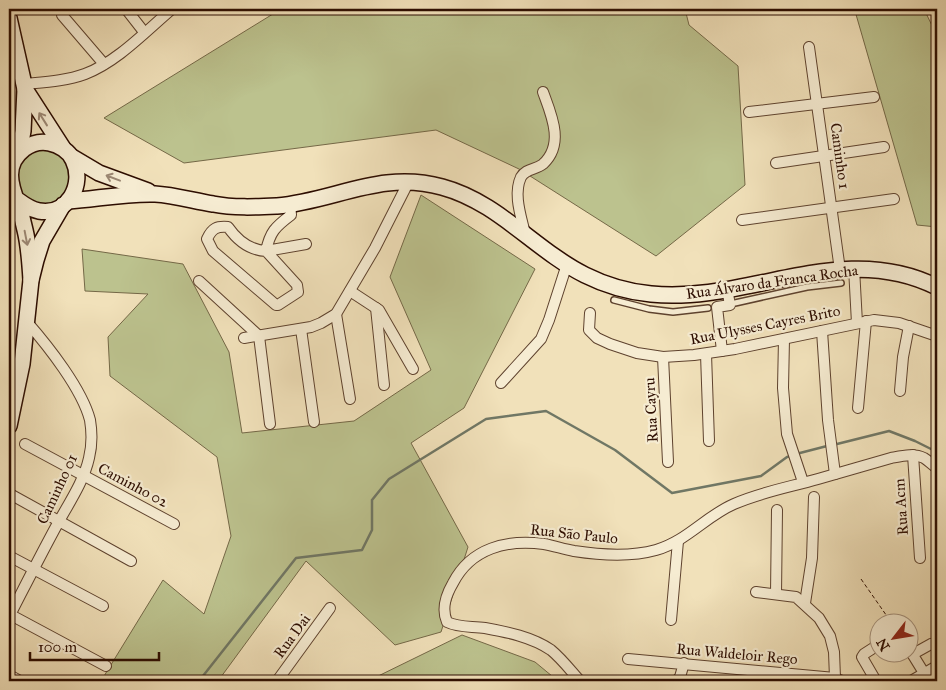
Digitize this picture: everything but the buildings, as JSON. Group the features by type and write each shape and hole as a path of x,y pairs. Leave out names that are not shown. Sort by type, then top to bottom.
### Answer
{"main road":[{"path":"9,18 25,86 23,131 10,168 10,180 12,196 25,232 31,280"},
{"path":"9,426 22,364 31,280 42,241 75,192 78,180 77,168 25,86"},
{"path":"14,156 35,143 45,142 54,144 67,153"},
{"name":"Rua Álvaro da Franca Rocha","path":"67,153 99,173 156,194"},
{"name":"Rua Álvaro da Franca Rocha","path":"66,203 113,195 156,194 237,207 280,206 376,183 409,181 444,187 465,196 492,210 585,275 633,292 690,296 786,277 845,274 875,269 910,276 937,287"},
{"path":"12,196 25,206 38,211 51,211 66,203"}],"street":[{"path":"126,9 144,32"},
{"path":"25,86 73,78 104,64 172,9"},
{"path":"62,15 104,64"},
{"name":"Caminho 1","path":"809,47 832,208 845,274 862,322 858,408"},
{"path":"525,234 518,204 518,188 521,178 524,172 543,164 555,143 553,123 543,92"},
{"path":"750,112 874,97"},
{"path":"776,163 884,147"},
{"path":"244,338 301,329 321,323 336,314 409,181"},
{"path":"742,220 894,199"},
{"path":"266,251 269,237 276,226 291,215 290,203"},
{"path":"266,251 297,285 298,292 278,305 214,251 207,239 210,232 218,226 228,227 246,245 256,249 266,251 306,244"},
{"path":"501,383 541,339 567,264"},
{"path":"199,281 259,336 270,424"},
{"path":"722,351 713,308 732,304 727,289"},
{"path":"350,291 376,308 388,323 413,369"},
{"path":"376,308 384,385"},
{"name":"Rua Ulysses Cayres Brito","path":"590,313 590,330 597,338 637,353 663,357 706,354 862,322 899,323 937,336"},
{"path":"336,314 350,399"},
{"name":"Caminho 01","path":"9,616 83,475 89,460 91,447 91,428 86,409 56,359 27,322"},
{"path":"900,391 903,357 909,326"},
{"path":"301,329 314,422"},
{"path":"822,331 831,448 835,474"},
{"path":"784,339 783,388 785,418 792,450 803,482"},
{"path":"706,354 709,441"},
{"name":"Rua Cayru","path":"663,357 668,462"},
{"name":"Caminho 02","path":"26,444 174,524"},
{"path":"913,455 924,458 937,468"},
{"name":"Rua São Paulo","path":"580,681 562,660 541,644 509,633 453,625 447,622 443,608 448,594 466,563 478,555 504,544 544,544 592,553 630,554 656,550 678,541 712,516 736,503 891,458 913,455"},
{"name":"Rua Acm","path":"913,455 920,558"},
{"path":"10,494 131,561"},
{"path":"805,604 812,558 814,497"},
{"path":"776,594 777,510"},
{"path":"671,620 678,541"},
{"path":"9,556 103,606"},
{"path":"756,592 796,597 819,618 830,636 839,680"},
{"name":"Rua Dai","path":"277,681 330,608"},
{"path":"9,616 106,666"},
{"path":"918,649 937,643"},
{"path":"868,651 864,654 862,660 876,681"},
{"name":"Rua Waldeloir Rego","path":"628,659 839,680"},
{"path":"918,662 924,673"},
{"path":"676,681 680,677 684,664"},
{"path":"911,681 937,666"},
{"path":"9,676 20,681"}],"lane":[{"path":"732,304 807,287 845,274"},
{"path":"614,300 649,309 673,312 713,308"}],"path":[{"path":"861,579 884,612"}],"green space":[{"path":"281,9 685,9 689,25 738,66 745,185 656,256 519,169 436,130 184,163 104,118"},
{"path":"829,9 924,9 937,36 937,227 917,225 855,11"},
{"path":"39,149 61,156 69,171 71,187 57,204 26,203 14,185 16,172 22,158"},
{"path":"421,195 535,269 464,408 411,443 468,547 441,632 395,645 306,561 218,681 101,681 163,580 204,614 231,536 217,457 110,376 108,337 148,294 85,291 82,249 183,264 229,352 242,433 354,421 431,370 390,277"},
{"path":"462,635 535,662 558,681 368,681"}],"waterway":[{"path":"199,681 296,558 362,550 372,530 372,500 389,479 486,419 546,411 615,450 672,493 761,476 791,456"},
{"path":"833,445 889,431 937,452"},
{"path":"796,454 827,446"}]}
